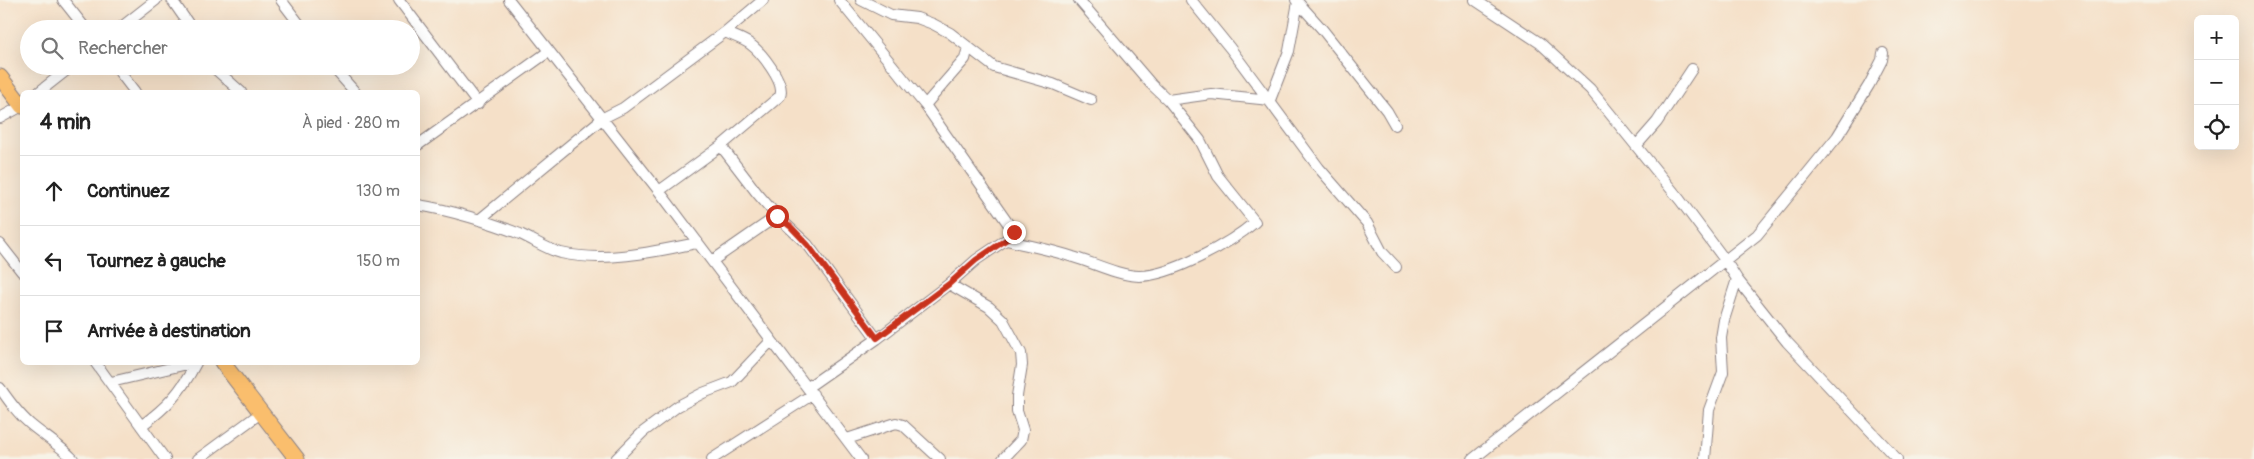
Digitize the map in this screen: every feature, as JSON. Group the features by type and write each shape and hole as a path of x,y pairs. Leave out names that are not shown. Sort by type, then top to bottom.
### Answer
{"main road":[{"path":"0,77 20,103"},
{"path":"224,365 297,459"}],"street":[{"path":"63,0 79,20"},
{"path":"130,20 156,0"},
{"path":"172,0 186,20"},
{"path":"281,0 296,20"},
{"path":"399,0 414,20"},
{"path":"510,0 548,52 603,118 659,191 696,243 712,261 771,341 811,390 861,459"},
{"path":"479,220 603,118 623,108 725,32 763,0"},
{"path":"712,459 811,390 949,284 976,260 1013,235 1013,229 925,105 839,0"},
{"path":"861,0 890,15 917,18 933,24 994,67 1053,84 1091,100"},
{"path":"1007,240 1070,256 1123,274 1139,276 1155,274 1180,266 1242,233 1255,222 1218,176 1200,140 1168,100 1151,84 1079,0"},
{"path":"1190,0 1270,100 1319,168 1367,223 1382,252 1396,267"},
{"path":"1475,0 1540,43 1564,63 1590,89 1787,342 1897,459"},
{"path":"1270,100 1288,51 1297,1"},
{"path":"1297,1 1322,29 1387,111 1394,125"},
{"path":"420,28 478,104"},
{"path":"659,191 721,146 780,96 782,92 780,83 759,52 750,44 725,32"},
{"path":"925,105 965,59 968,47"},
{"path":"420,145 548,52"},
{"path":"1473,459 1756,235 1838,137 1869,85 1882,60 1883,53"},
{"path":"1636,146 1657,122 1692,69"},
{"path":"42,90 61,75"},
{"path":"122,75 133,90"},
{"path":"222,75 239,90"},
{"path":"340,75 353,90"},
{"path":"1168,100 1211,94 1270,100"},
{"path":"0,118 20,107"},
{"path":"721,146 777,216 790,226 808,245 877,338"},
{"path":"420,205 479,220 521,234 559,252 576,256 605,256 656,251 696,243"},
{"path":"712,261 777,216"},
{"path":"0,244 20,269"},
{"path":"1705,459 1709,410 1723,372 1721,338 1724,320 1737,279"},
{"path":"949,284 989,308 1003,320 1021,353 1022,365 1017,412 1023,430 1021,440 1003,459"},
{"path":"616,459 643,432 678,406 703,393 732,382 771,341"},
{"path":"97,365 165,459"},
{"path":"111,382 187,365"},
{"path":"141,426 166,408 178,394 195,365"},
{"path":"0,388 30,425 55,442 73,459"},
{"path":"198,459 262,412"},
{"path":"848,439 896,423 903,425 940,459"}],"route":[{"path":"777,216 790,226 808,245 877,338 949,284 976,260 1007,240 1014,232"}]}
